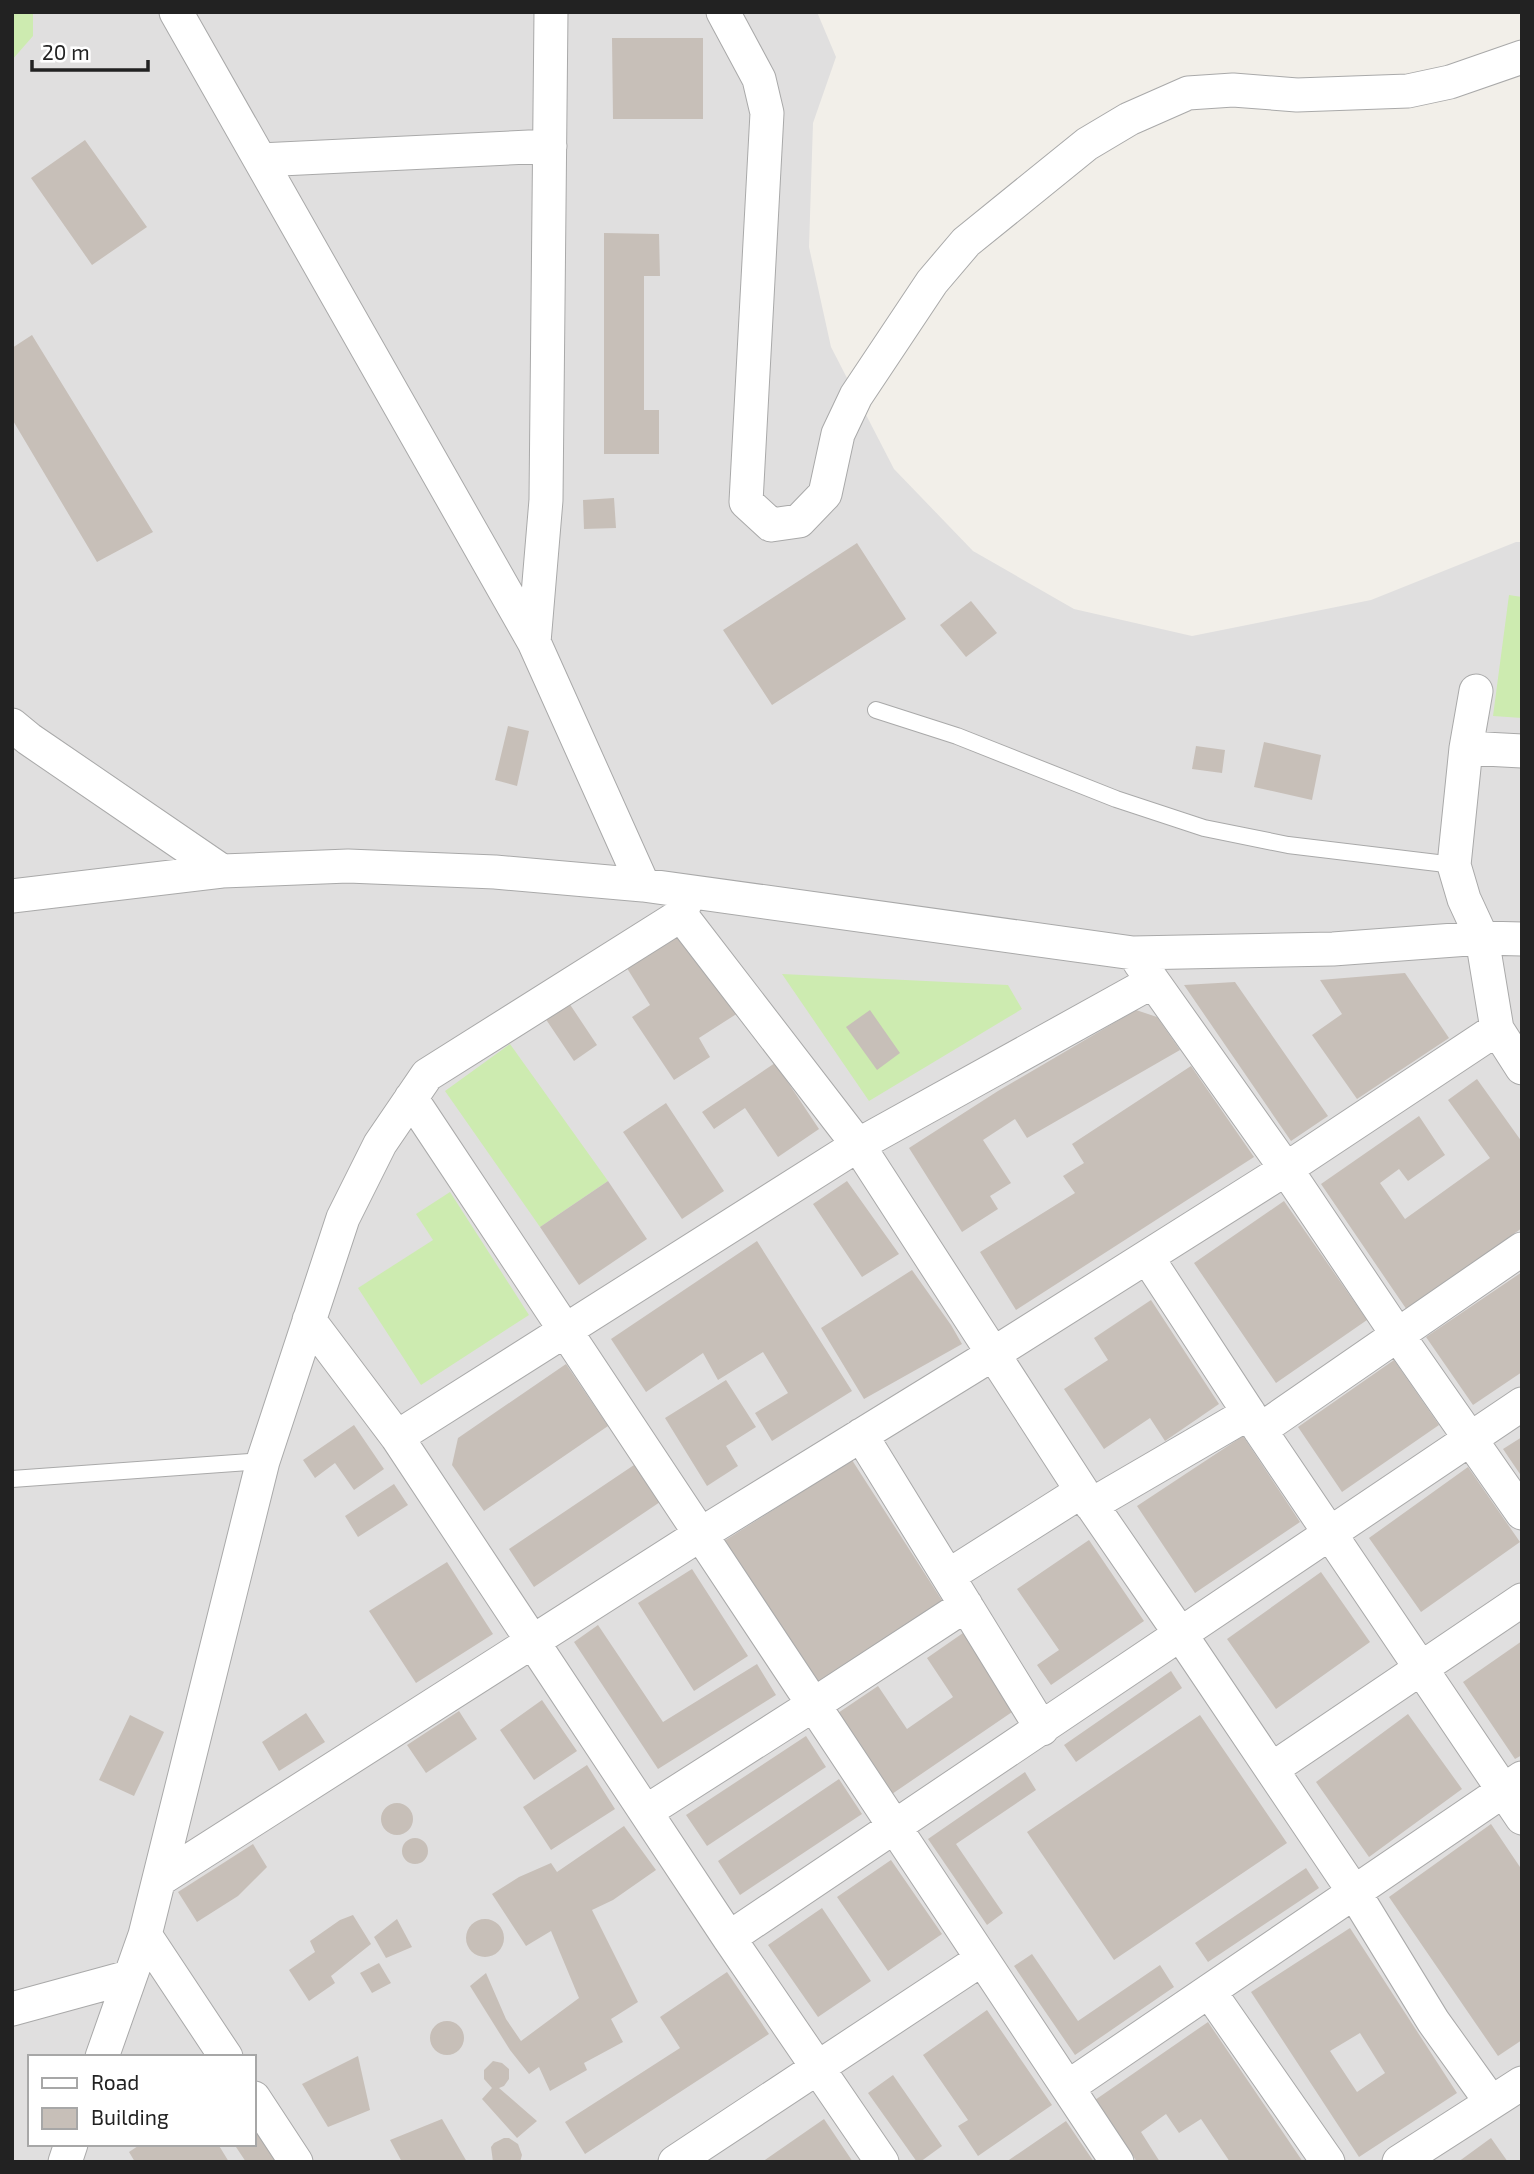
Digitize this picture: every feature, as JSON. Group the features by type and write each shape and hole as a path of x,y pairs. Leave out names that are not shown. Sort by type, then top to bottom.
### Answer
{"street":[{"path":"176,12 534,642 643,885"},
{"path":"534,642 546,500 551,12"},
{"path":"723,12 759,79 766,113 746,502 771,525 799,521 825,494 838,434 856,396 906,320 949,262 966,242 1087,144 1129,119 1188,93 1233,90 1297,95 1408,91 1450,82 1522,57"},
{"path":"260,160 550,146"},
{"path":"1476,691 1466,748 1454,865 1464,899 1482,938 1497,1029 1522,1068"},
{"path":"12,725 222,872"},
{"path":"1466,748 1522,751"},
{"path":"12,896 222,872 348,866 495,872 643,885 685,904 1133,953 1333,949 1482,938 1522,939"},
{"path":"103,2055 145,1935 263,1461 343,1217 380,1144 427,1075 685,904"},
{"path":"685,904 858,1145 1086,1498 1354,1892 1433,2021 1492,2102"},
{"path":"1133,953 1286,1168 1397,1334 1522,1513"},
{"path":"397,1437 858,1145 1152,982"},
{"path":"159,1880 701,1534 1147,1257 1497,1029"},
{"path":"411,1098 1117,2162"},
{"path":"948,1576 1086,1498 1255,1421 1397,1334 1522,1250"},
{"path":"1147,1257 1422,1667 1513,1784 1522,1818"},
{"path":"309,1320 397,1437 729,1938 882,2162"},
{"path":"729,1938 1522,1404"},
{"path":"861,1435 1042,1729"},
{"path":"1272,1769 1522,1600"},
{"path":"647,1811 966,1605"},
{"path":"1068,2087 1513,1784"},
{"path":"145,1935 225,2055"},
{"path":"675,2162 982,1959"},
{"path":"12,2009 129,1977"},
{"path":"1209,1991 1328,2162"},
{"path":"1399,2162 1522,2083"},
{"path":"256,2101 296,2162"}],"lane":[{"path":"876,710 957,736 1116,799 1204,828 1288,845 1454,865"},
{"path":"12,1479 263,1461"}],"shaded area":[{"path":"12,12 817,12 836,57 813,123 809,247 831,347 894,469 973,551 1074,609 1192,636 1371,600 1516,542 1522,542 1522,2162 12,2162"}],"green space":[{"path":"12,12 33,12 33,36 12,60"},
{"path":"1509,595 1522,597 1522,718 1493,716"},
{"path":"782,974 1008,985 1022,1009 869,1101"},
{"path":"510,1044 608,1181 540,1227 445,1091"},
{"path":"450,1192 529,1315 421,1385 358,1288 433,1240 416,1214"}],"building":[{"path":"612,38 703,38 703,119 613,119"},
{"path":"85,140 147,227 92,265 31,178"},
{"path":"604,233 659,234 660,276 644,276 644,410 659,410 659,454 604,454"},
{"path":"32,335 153,532 97,562 12,419 12,348"},
{"path":"614,498 616,528 584,529 583,500"},
{"path":"857,543 906,619 772,705 723,630"},
{"path":"971,601 997,633 966,657 940,625"},
{"path":"508,726 529,731 517,786 495,780"},
{"path":"1264,742 1321,755 1312,800 1254,787"},
{"path":"1196,746 1225,750 1222,773 1192,769"},
{"path":"681,928 738,1013 699,1038 710,1057 674,1080 632,1017 650,1005 625,965"},
{"path":"1405,973 1449,1038 1357,1099 1312,1035 1342,1014 1320,980"},
{"path":"1235,982 1328,1116 1291,1141 1184,985"},
{"path":"569,1003 597,1045 574,1061 545,1018"},
{"path":"870,1010 900,1053 877,1070 846,1027"},
{"path":"1136,1010 1157,1017 1180,1050 1027,1138 1015,1119 983,1140 1011,1183 990,1196 998,1209 962,1232 909,1148 998,1091"},
{"path":"775,1063 819,1129 778,1157 745,1108 714,1129 702,1112"},
{"path":"1191,1066 1254,1157 1016,1310 980,1252 1075,1193 1063,1176 1084,1163 1072,1144"},
{"path":"1477,1079 1522,1142 1522,1228 1407,1310 1321,1184 1419,1116 1445,1155 1408,1181 1399,1169 1380,1183 1405,1219 1490,1158 1448,1100"},
{"path":"666,1103 724,1191 682,1219 623,1132"},
{"path":"608,1181 647,1239 579,1285 540,1227"},
{"path":"847,1181 899,1254 862,1277 813,1204"},
{"path":"1284,1201 1367,1320 1276,1383 1194,1263"},
{"path":"757,1241 852,1391 772,1441 755,1413 788,1393 763,1352 718,1380 703,1353 646,1392 611,1339"},
{"path":"912,1270 962,1344 864,1399 821,1328"},
{"path":"1522,1272 1522,1372 1473,1405 1426,1337"},
{"path":"1151,1300 1219,1404 1165,1441 1150,1418 1104,1449 1064,1389 1108,1360 1094,1338"},
{"path":"1394,1360 1439,1425 1342,1492 1298,1427"},
{"path":"566,1364 608,1426 484,1511 452,1465 458,1438"},
{"path":"726,1380 756,1427 726,1446 738,1466 707,1486 665,1418"},
{"path":"354,1425 384,1469 354,1490 335,1463 315,1478 303,1460"},
{"path":"1243,1436 1300,1522 1195,1593 1137,1506"},
{"path":"1522,1437 1522,1477 1503,1449"},
{"path":"852,1460 943,1602 818,1682 724,1541"},
{"path":"634,1465 660,1502 534,1587 509,1549"},
{"path":"1468,1467 1520,1542 1421,1612 1369,1538"},
{"path":"394,1484 408,1505 358,1537 345,1516"},
{"path":"1089,1540 1144,1621 1051,1685 1037,1665 1059,1650 1017,1589"},
{"path":"447,1562 493,1634 416,1683 369,1611"},
{"path":"692,1569 748,1656 694,1691 638,1603"},
{"path":"1321,1572 1370,1642 1276,1709 1227,1639"},
{"path":"598,1625 663,1722 757,1664 776,1695 658,1769 574,1642"},
{"path":"963,1633 1015,1710 892,1794 838,1713 878,1686 907,1729 953,1697 927,1658"},
{"path":"1522,1641 1522,1755 1515,1759 1463,1682"},
{"path":"1171,1671 1182,1688 1076,1762 1064,1745"},
{"path":"542,1700 577,1751 534,1780 500,1730"},
{"path":"459,1711 477,1739 426,1773 407,1745"},
{"path":"306,1713 325,1742 279,1771 262,1742"},
{"path":"1408,1714 1462,1789 1369,1857 1316,1782"},
{"path":"130,1715 164,1732 134,1796 99,1780"},
{"path":"1200,1715 1287,1843 1114,1960 1027,1832"},
{"path":"806,1736 826,1767 707,1846 686,1815"},
{"path":"587,1765 615,1809 551,1850 523,1807"},
{"path":"1025,1772 1036,1790 956,1844 1003,1913 987,1925 928,1839"},
{"path":"839,1779 862,1814 740,1895 718,1861"},
{"path":"397,1803 408,1808 413,1819 408,1830 397,1835 386,1830 381,1819 386,1808"},
{"path":"1491,1824 1522,1870 1522,2040 1498,2056 1389,1897"},
{"path":"624,1826 656,1870 613,1900 592,1910 638,2002 611,2019 623,2042 584,2063 587,2070 550,2091 539,2067 529,2074 510,2050 470,1986 486,1973 506,2019 521,2041 579,1998 551,1931 526,1946 492,1894 519,1877 551,1863 557,1872"},
{"path":"415,1838 424,1842 428,1851 424,1860 415,1864 406,1860 402,1851 406,1842"},
{"path":"253,1844 267,1867 238,1896 197,1922 178,1892"},
{"path":"891,1860 942,1934 888,1971 837,1897"},
{"path":"1306,1868 1319,1888 1208,1962 1195,1943"},
{"path":"822,1908 871,1981 818,2017 768,1945"},
{"path":"353,1915 371,1944 331,1976 335,1983 309,2001 289,1970 315,1952 310,1941 340,1920"},
{"path":"397,1919 412,1947 386,1958 374,1937"},
{"path":"485,1919 499,1924 504,1938 499,1952 485,1957 471,1952 466,1938 471,1924"},
{"path":"1350,1928 1457,2093 1359,2157 1251,1992","holes":["1360,2033 1385,2073 1357,2092 1330,2051"]},
{"path":"1032,1954 1078,2021 1160,1965 1174,1987 1075,2055 1014,1966"},
{"path":"379,1963 391,1983 372,1993 360,1973"},
{"path":"727,1972 769,2034 585,2154 565,2122 680,2048 660,2017"},
{"path":"987,2010 1052,2105 978,2156 958,2126 968,2120 923,2055"},
{"path":"447,2021 459,2026 464,2038 459,2050 447,2055 435,2050 430,2038 435,2026"},
{"path":"1208,2022 1303,2162 1230,2162 1201,2119 1179,2133 1166,2114 1141,2132 1160,2162 1137,2162 1095,2100"},
{"path":"358,2056 370,2110 328,2127 302,2084"},
{"path":"493,2061 502,2063 509,2069 509,2079 499,2088 537,2121 517,2138 482,2099 492,2088 484,2079 484,2070"},
{"path":"893,2075 942,2146 920,2162 917,2162 868,2093"},
{"path":"442,2119 467,2162 402,2162 390,2140"},
{"path":"824,2119 853,2162 762,2162"},
{"path":"1066,2121 1094,2162 1006,2162"},
{"path":"256,2129 277,2162 246,2162 235,2146 256,2146"},
{"path":"504,2138 518,2144 522,2155 520,2162 493,2162 491,2147"},
{"path":"1491,2138 1508,2162 1458,2162"},
{"path":"138,2146 219,2146 229,2162 135,2162 129,2152"}]}
